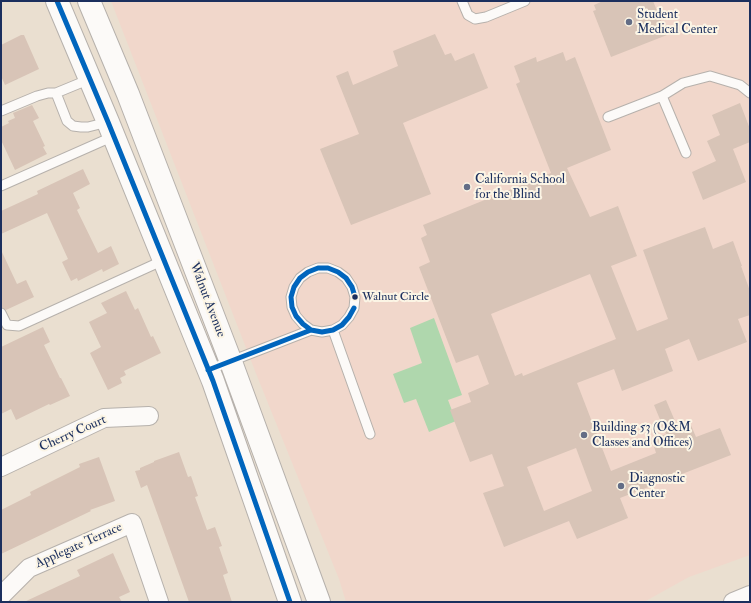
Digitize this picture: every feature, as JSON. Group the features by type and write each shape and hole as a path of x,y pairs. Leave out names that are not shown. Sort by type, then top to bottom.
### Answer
{"main road":[{"name":"Walnut Avenue","path":"57,1 111,129 208,370 290,602"},
{"name":"Walnut Avenue","path":"89,1 128,94 231,362 319,602"}],"street":[{"name":"Cherry Court","path":"1,467 104,418 149,416"},
{"name":"Applegate Terrace","path":"1,596 29,568 132,523 159,602"},
{"path":"733,602 750,595"}],"lane":[{"path":"462,1 468,15 475,19 486,17 525,1"},
{"path":"608,116 662,96 683,83 710,76 740,85 750,93"},
{"path":"1,111 37,96 48,93 56,93 90,79"},
{"path":"56,93 67,121 73,126 111,129"},
{"path":"662,96 686,153"},
{"path":"1,186 111,129"},
{"path":"1,313 8,325 19,326 164,260"},
{"path":"318,268 328,268 338,272 346,278 352,287 354,308 342,325 333,330 322,332 312,330 303,324 296,316 292,307 291,297 294,287 300,278 308,272 318,268"},
{"path":"208,370 312,330"},
{"path":"333,330 370,434"}],"shaded area":[{"name":"California School for the Blind","path":"111,1 750,1 750,555 689,577 644,602 346,602 339,579 257,376"}],"green space":[{"path":"434,318 462,395 448,400 456,421 429,432 416,399 404,403 393,374 422,363 410,328"}],"building":[{"name":"Student Medical Center","path":"603,1 653,1 667,35 611,57 593,11 596,10 594,5"},
{"path":"435,34 445,55 451,53 455,61 474,53 488,88 403,123 431,194 351,225 320,149 359,134 336,76 348,71 353,85 398,66 393,51"},
{"path":"24,35 39,69 5,85 1,76 1,45"},
{"path":"563,52 566,61 575,57 611,150 567,168 590,217 618,206 637,256 611,266 637,331 668,319 643,250 705,227 713,249 733,241 750,291 750,315 738,319 747,342 698,361 689,339 665,349 673,371 622,391 614,369 577,383 611,471 656,453 652,440 666,434 654,405 666,400 678,428 690,423 696,437 720,428 731,455 620,498 628,518 577,539 569,521 504,547 483,493 504,486 492,454 470,462 450,410 471,402 468,393 489,384 478,355 456,363 419,267 430,262 421,238 427,235 423,225 551,173 516,84 520,82 514,66 536,57 537,62","holes":["590,274 616,339 523,376 522,373 515,376 491,314","576,448 592,491 544,511 527,467"]},
{"path":"740,103 750,129 750,142 733,149 746,182 703,200 692,172 716,161 707,141 720,135 712,115"},
{"path":"32,105 39,118 33,121 45,146 43,147 47,154 15,170 1,140 1,127 9,123 8,121 15,118 13,113"},
{"path":"83,169 90,184 73,193 80,208 77,210 98,253 111,246 119,264 103,272 102,269 78,281 77,278 71,281 62,262 68,259 47,213 1,234 1,211 38,194 37,191"},
{"path":"1,250 17,284 26,280 34,297 6,310 1,307"},
{"path":"126,291 135,310 138,308 151,337 153,336 161,353 124,371 126,375 120,378 122,383 108,390 90,353 101,347 89,322 107,313 101,303"},
{"path":"43,327 50,342 44,345 70,396 50,405 49,404 16,420 11,409 1,414 1,347"},
{"path":"179,452 188,477 191,476 198,496 195,497 207,530 215,527 222,546 219,547 228,573 223,575 232,602 189,602 147,485 141,488 135,471 140,470 140,468 154,461"},
{"path":"99,457 115,501 90,510 91,511 1,554 1,510 31,495 30,492 80,467 79,464"},
{"path":"113,553 130,592 119,597 122,602 24,602 80,576 77,570"}],"transit line":[{"path":"57,1 108,122 213,381 290,602"},
{"path":"354,308 342,325 333,330 322,332 311,330 303,324 296,316 292,307 291,297 294,287 300,278 308,272 318,268 328,268 338,272 346,278 352,287 355,297"},
{"path":"208,370 311,330"}],"place":[{"name":"Student Medical Center","path":"629,22"},
{"name":"California School for the Blind","path":"467,187"},
{"name":"Walnut Circle","path":"355,297"},
{"name":"Building 53 (O&M Classes and Offices)","path":"584,435"},
{"name":"Diagnostic Center","path":"621,486"}]}
